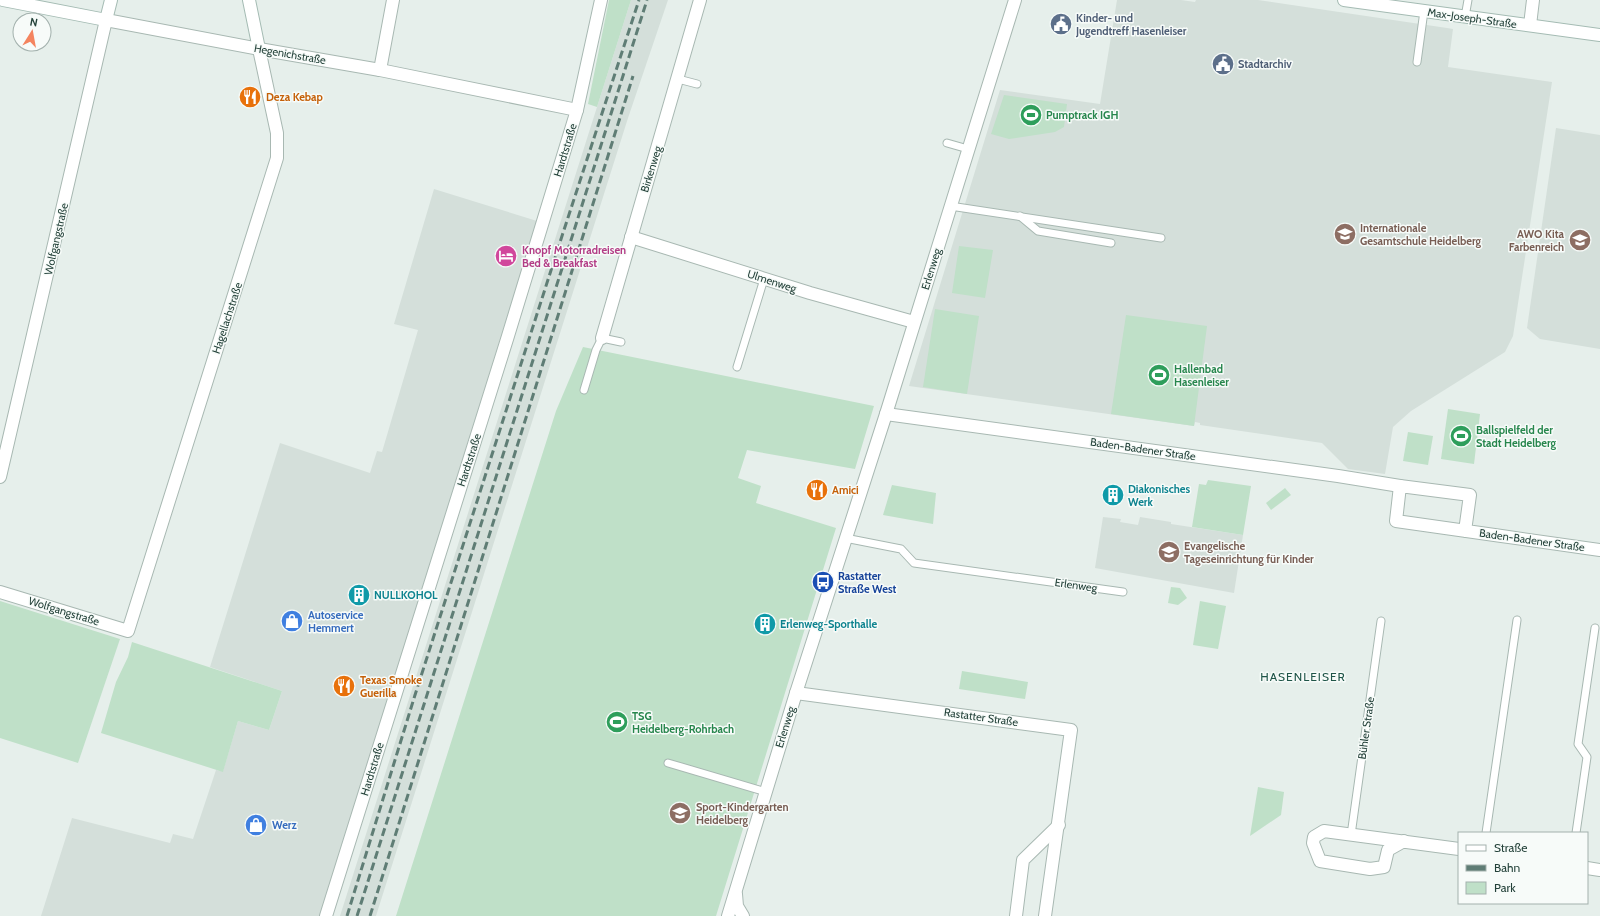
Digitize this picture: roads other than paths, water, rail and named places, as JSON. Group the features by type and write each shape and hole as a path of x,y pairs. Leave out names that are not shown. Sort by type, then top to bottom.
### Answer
{"street":[{"name":"Hegenichstraße","path":"3,0 21,2 259,49 380,70 577,110"},
{"name":"Wolfgangstraße","path":"0,477 111,0"},
{"name":"Hagellachstraße","path":"128,631 277,158 276,133 249,0"},
{"path":"380,70 393,0"},
{"name":"Hardtstraße","path":"326,916 508,336 577,110 601,0"},
{"name":"Birkenweg","path":"602,338 700,0"},
{"name":"Erlenweg","path":"728,916 796,692 886,414 1015,0"},
{"name":"Max-Joseph-Straße","path":"1344,0 1600,35"},
{"path":"1530,25 1533,0"},
{"name":"Ulmenweg","path":"631,236 846,304 914,322"},
{"name":"Baden-Badener Straße","path":"886,414 1470,495 1465,531"},
{"name":"Baden-Badener Straße","path":"1400,486 1396,521 1600,550"},
{"name":"Wolfgangstraße","path":"0,592 128,631"},
{"name":"Rastatter Straße","path":"796,692 1071,730 1059,825 1045,916"},
{"path":"1016,916 1023,860 1059,825"},
{"path":"1404,841 1388,850 1384,866 1370,870 1320,861 1313,844 1314,837 1324,832 1404,841 1458,849"},
{"path":"1588,868 1600,870"},
{"path":"735,891 737,906 743,916"}],"lane":[{"path":"1465,17 1468,0"},
{"path":"1417,62 1424,11"},
{"path":"678,79 697,84"},
{"path":"947,143 968,149"},
{"path":"950,206 1161,238"},
{"path":"1020,216 1038,231 1111,242"},
{"path":"737,367 764,279"},
{"path":"584,390 596,350 602,338 621,342"},
{"name":"Erlenweg","path":"845,538 901,550 914,563 1123,592"},
{"path":"1486,832 1517,620"},
{"name":"Bühler Straße","path":"1351,835 1381,621"},
{"path":"1576,832 1587,757 1578,744 1595,628"},
{"path":"668,763 766,792"}],"railway":[{"path":"347,916 415,695 639,0"},
{"path":"357,916 647,0"},
{"path":"370,916 633,76"}],"place":[{"name":"Kinder- und Jugendtreff Hasenleiser","path":"1061,24"},
{"name":"Stadtarchiv","path":"1223,64"},
{"name":"Deza Kebap","path":"250,97"},
{"name":"Pumptrack IGH","path":"1031,115"},
{"name":"Internationale Gesamtschule Heidelberg","path":"1345,234"},
{"name":"AWO Kita Farbenreich","path":"1580,240"},
{"name":"Knopf Motorradreisen Bed & Breakfast","path":"506,256"},
{"name":"Hallenbad Hasenleiser","path":"1159,375"},
{"name":"Ballspielfeld der Stadt Heidelberg","path":"1461,436"},
{"name":"Amici","path":"817,490"},
{"name":"Diakonisches Werk","path":"1113,495"},
{"name":"Evangelische Tageseinrichtung für Kinder","path":"1169,552"},
{"name":"Rastatter Straße West","path":"823,582"},
{"name":"NULLKOHOL","path":"359,595"},
{"name":"Autoservice Hemmert","path":"292,621"},
{"name":"Erlenweg-Sporthalle","path":"765,624"},
{"name":"Texas Smoke Guerilla","path":"344,686"},
{"name":"TSG Heidelberg-Rohrbach","path":"617,722"},
{"name":"Sport-Kindergarten Heidelberg","path":"680,813"},
{"name":"Werz","path":"256,825"}],"district":[{"name":"HASENLEISER","path":"1303,676"}]}
